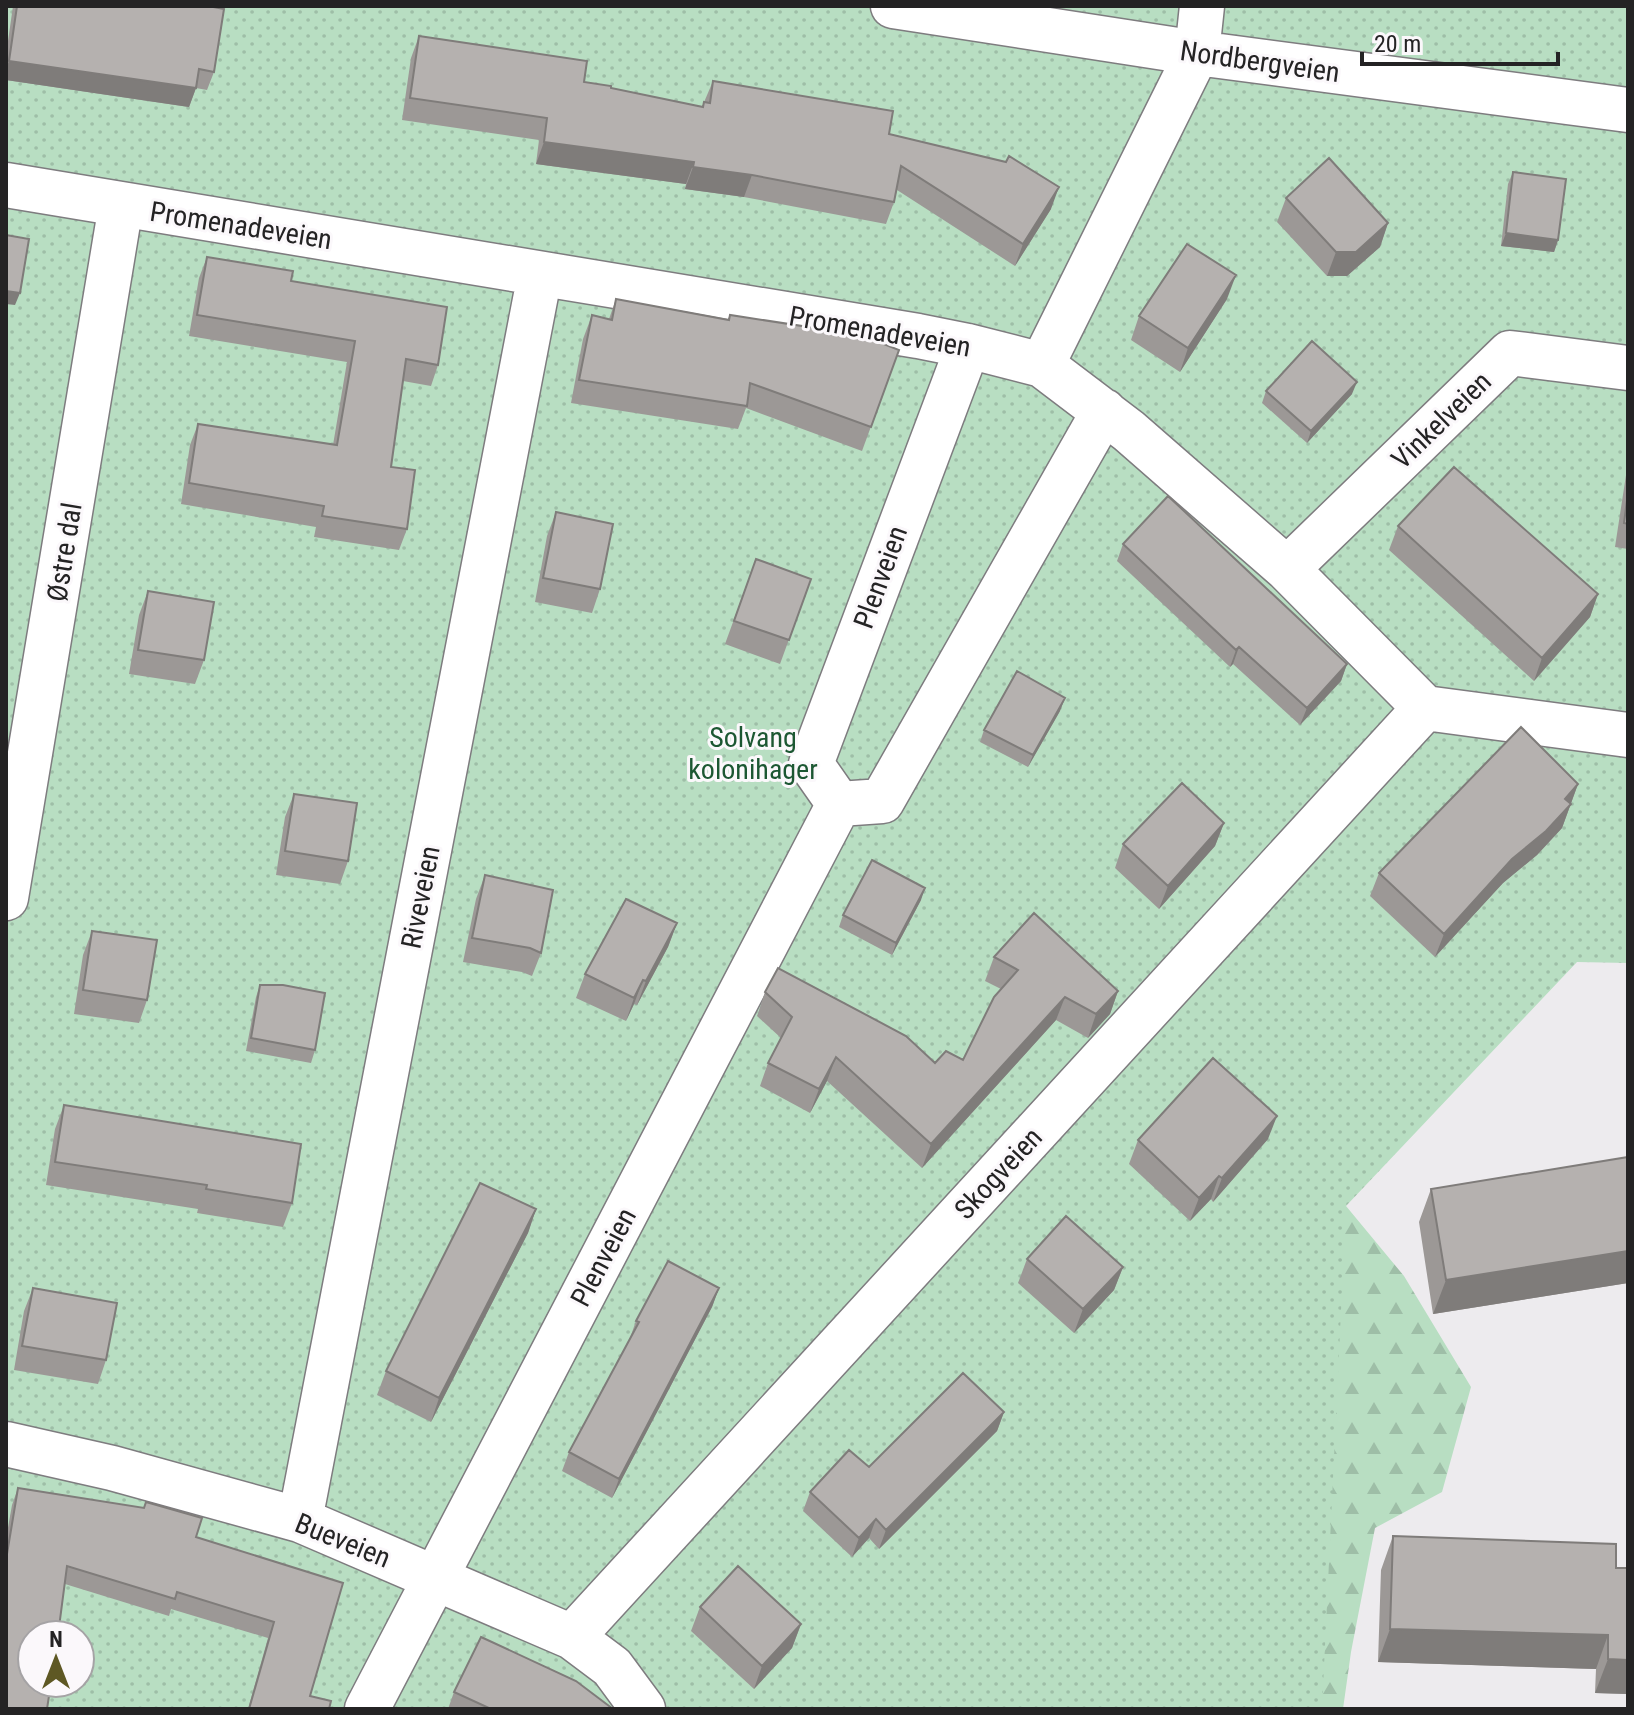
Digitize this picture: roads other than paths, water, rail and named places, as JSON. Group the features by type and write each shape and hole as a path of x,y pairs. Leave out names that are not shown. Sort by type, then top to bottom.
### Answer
{"street":[{"name":"Nordbergveien","path":"893,6 1197,53 1628,110"},
{"path":"1042,365 1197,53 1202,6"},
{"name":"Promenadeveien","path":"6,185 968,346 1042,365 1104,411 1287,569 1425,708"},
{"name":"Østre dal","path":"6,898 121,205"},
{"name":"Riveveien","path":"300,1520 540,274"},
{"name":"Plenveien","path":"367,1709 839,804 811,764 968,346"},
{"name":"Vinkelveien","path":"1287,569 1510,353 1628,368"},
{"path":"839,804 882,801 1104,411"},
{"path":"1425,708 1628,735"},
{"name":"Skogveien","path":"572,1637 1425,708"},
{"name":"Bueveien","path":"6,1444 112,1468 300,1520 572,1637 612,1667 643,1709"}],"park label":[{"name":"Solvang kolonihager","path":"753,753"}]}
